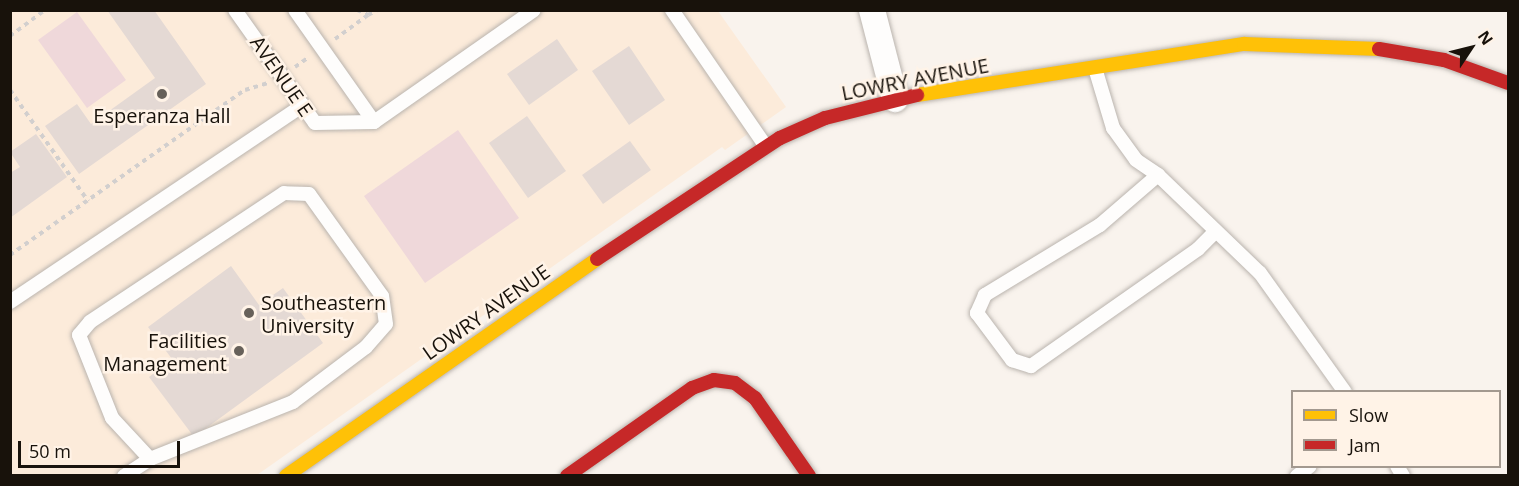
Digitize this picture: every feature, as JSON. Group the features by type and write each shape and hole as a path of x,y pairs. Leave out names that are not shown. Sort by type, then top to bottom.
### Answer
{"street":[{"path":"872,10 895,99"},
{"name":"LOWRY AVENUE","path":"286,476 635,232 766,147 825,118 895,99 1244,44 1357,45 1444,60 1509,83"},
{"path":"567,476 692,388 714,380 735,384 755,398 809,476"}],"lane":[{"name":"AVENUE E","path":"235,10 315,123 374,122"},
{"path":"295,10 374,122 534,10"},
{"path":"672,10 766,147"},
{"path":"1095,66 1113,128 1136,160 1158,175 1260,273 1344,390"},
{"path":"10,302 303,105"},
{"path":"1158,175 1100,225 985,295 977,313 1012,360 1031,366 1198,249 1216,231"},
{"path":"124,476 150,459 293,402 366,347 386,324 382,296 309,194 285,193 90,322 79,335 112,418 150,459"}],"path":[{"path":"10,36 45,10"},
{"path":"357,10 368,15"},
{"path":"10,255 245,90 282,75 377,10"},
{"path":"10,90 88,201"}],"shaded area":[{"name":"Southeastern University","path":"10,11 718,11 786,107 725,150 722,147 257,475 11,475"},
{"path":"77,12 126,80 87,108 38,40"},
{"path":"458,130 519,218 425,283 364,196"}],"building":[{"name":"Esperanza Hall","path":"107,10 154,10 206,84 79,174 45,126 77,104 91,124 155,78"},
{"path":"557,39 578,70 529,105 507,74"},
{"path":"629,46 665,100 629,125 592,71"},
{"path":"527,116 566,171 528,198 489,143"},
{"path":"36,134 67,177 10,218 10,173 20,167 10,152"},
{"path":"630,141 651,170 603,204 582,175"},
{"name":"Facilities Management","path":"231,266 259,305 283,288 323,343 194,437 149,377 172,359 148,327"}],"traffic: slow":[{"path":"917,95 1244,44 1379,49"},
{"path":"286,476 597,259"}],"traffic: jam":[{"path":"1379,49 1444,60 1508,83"},
{"path":"597,259 780,138 825,118 917,95"},
{"path":"567,476 692,388 714,380 735,383 755,398 809,476"}],"place":[{"name":"Esperanza Hall","path":"162,94"},
{"name":"Southeastern University","path":"249,313"},
{"name":"Facilities Management","path":"239,351"}]}
